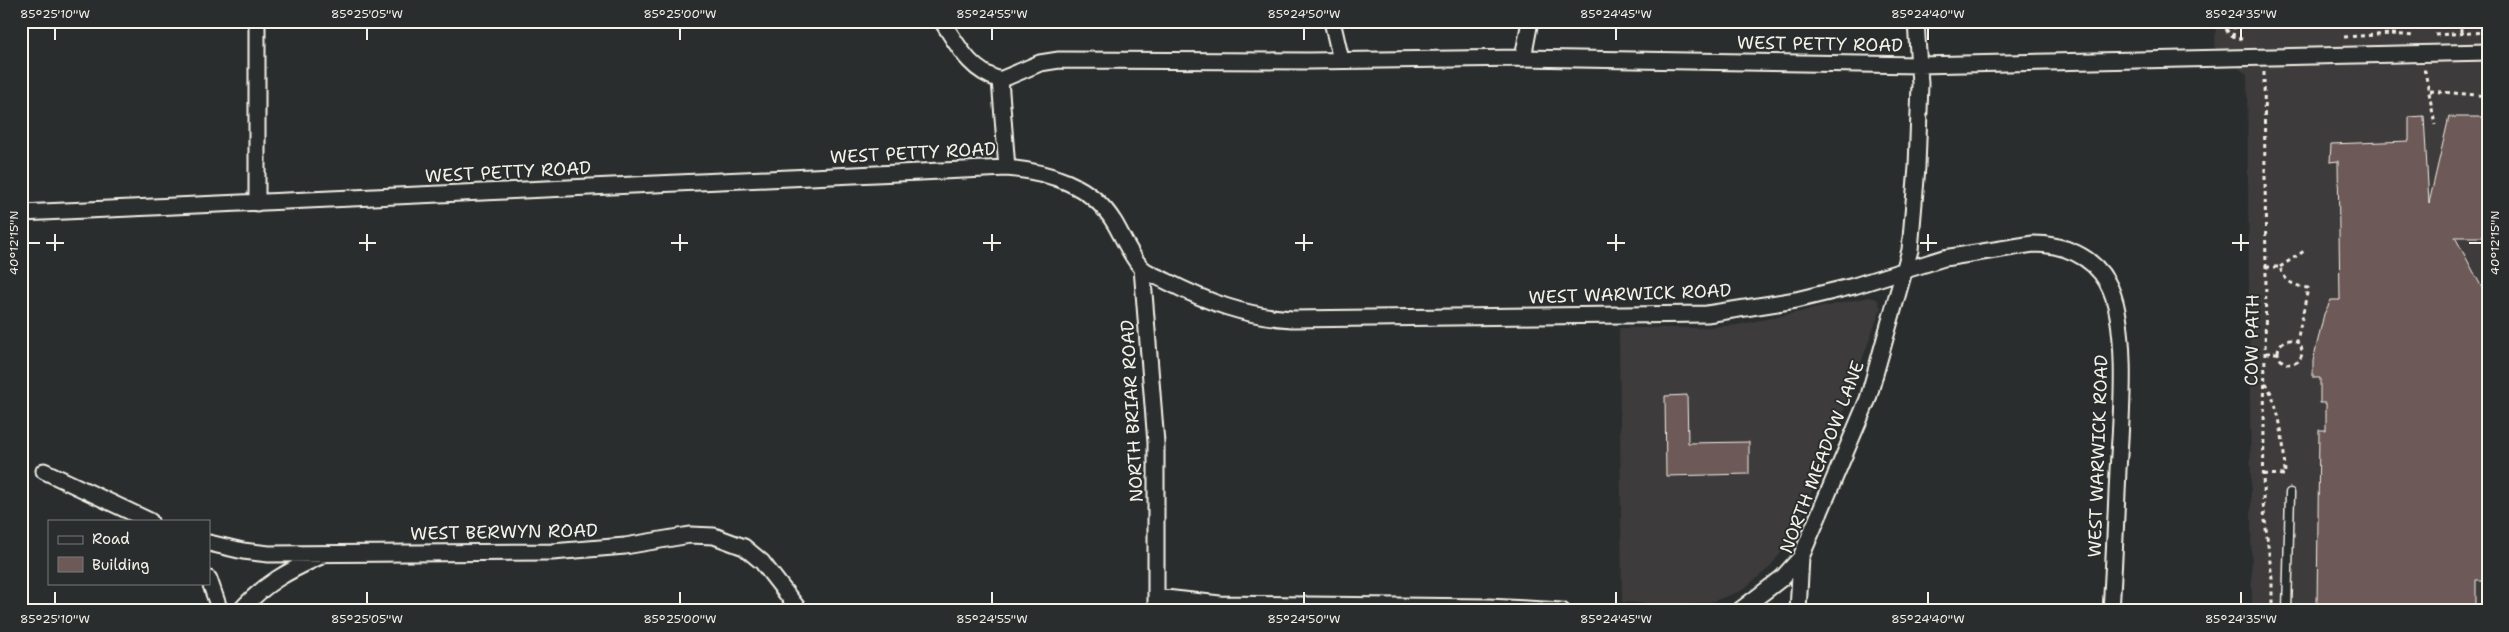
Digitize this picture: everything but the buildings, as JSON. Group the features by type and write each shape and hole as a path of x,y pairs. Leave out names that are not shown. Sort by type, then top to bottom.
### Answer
{"street":[{"path":"256,21 257,203"},
{"path":"942,21 972,63 983,74 1000,80"},
{"path":"1332,21 1341,60"},
{"path":"1523,58 1530,21"},
{"name":"NORTH MEADOW LANE","path":"1798,611 1801,557 1868,399 1910,250 1917,167 1919,65 1916,21"},
{"name":"WEST PETTY ROAD","path":"21,213 1006,168 1000,80 1040,63 1059,60 1523,58 1919,65 2488,52"},
{"path":"1006,168 1055,176 1086,192 1111,216 1142,268"},
{"name":"WEST WARWICK ROAD","path":"1142,268 1197,297 1252,315 1302,318 1707,314 1796,300 1854,286 1906,268 1973,252 2047,244 2064,247 2086,259 2097,268 2108,282 2117,313 2121,355 2122,405 2112,611"},
{"name":"NORTH BRIAR ROAD","path":"1142,268 1156,442 1156,604"},
{"path":"44,471 148,520"},
{"name":"WEST BERWYN ROAD","path":"210,543 243,551 269,554 552,552 625,546 690,536 714,536 744,547 762,562 800,611"},
{"path":"240,611 255,594 282,574 326,553"},
{"path":"1739,611 1782,578 1801,557"},
{"path":"210,582 220,611"},
{"path":"1156,604 1488,607 1562,611"}],"lane":[{"path":"2287,611 2290,493"}],"path":[{"path":"2224,21 2226,31 2232,37 2235,21"},
{"path":"2384,21 2392,34"},
{"path":"2461,21 2461,32"},
{"path":"2434,36 2461,32 2488,32"},
{"path":"2344,37 2392,34 2416,36"},
{"name":"COW PATH","path":"2264,70 2266,382 2264,397 2263,503 2272,580 2272,611"},
{"path":"2425,70 2435,125"},
{"path":"2430,91 2488,96"},
{"path":"2266,267 2280,267 2304,251"},
{"path":"2280,267 2286,280 2299,287 2308,288 2297,342 2302,353 2296,362 2284,362 2278,353 2280,346 2286,340 2297,342"},
{"path":"2266,352 2278,353"},
{"path":"2264,474 2285,475 2282,431 2273,396 2266,382"}],"shaded area":[{"path":"2216,21 2488,21 2488,611 2252,611 2247,75 2215,48"},
{"path":"1870,297 1877,299 1881,308 1836,432 1794,536 1769,568 1741,591 1711,602 1682,606 1622,602 1619,328 1694,328 1737,325"}]}
